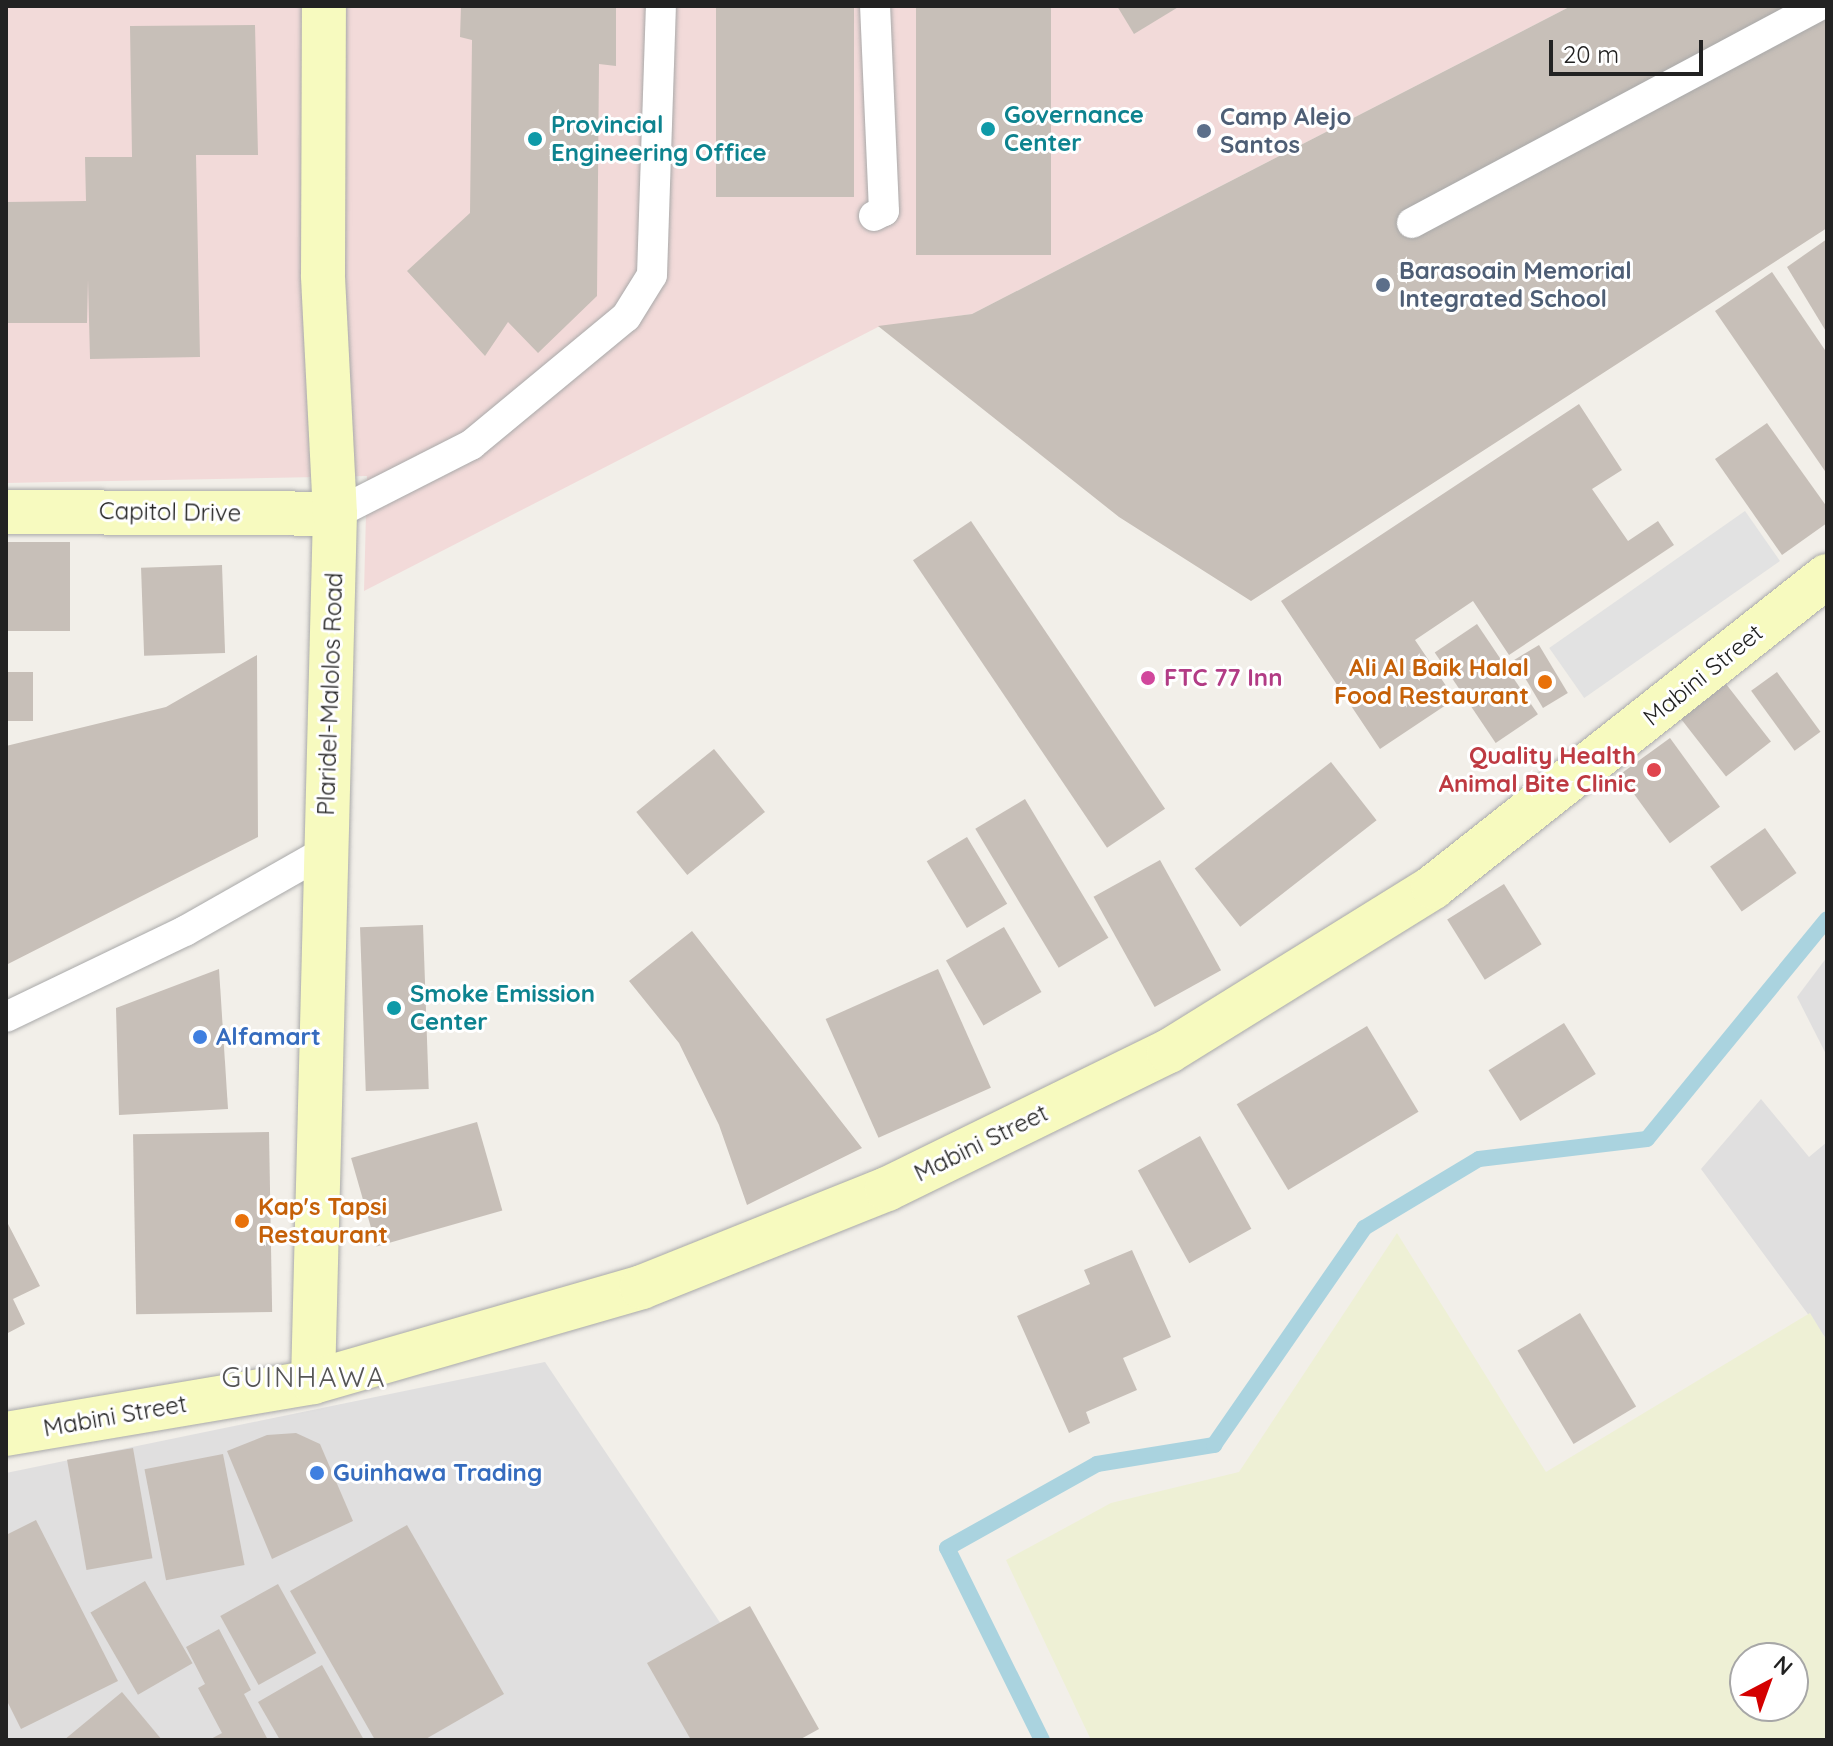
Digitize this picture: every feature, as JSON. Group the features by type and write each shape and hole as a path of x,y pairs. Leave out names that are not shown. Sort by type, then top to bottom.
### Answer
{"main road":[{"name":"Plaridel-Malolos Road","path":"313,1382 335,514 322,259 324,6"},
{"name":"Capitol Drive","path":"6,512 335,514"},
{"name":"Mabini Street","path":"6,1434 313,1382 642,1287 887,1189 1169,1051 1433,887 1827,576"}],"lane":[{"path":"335,514 471,445 626,317 652,275 661,6"},
{"path":"874,216 884,211 875,6"},
{"path":"1412,223 1819,6"},
{"path":"6,1017 185,931 326,851"}],"shaded area":[{"path":"6,6 1571,6 972,314 878,327 364,591 367,476 6,483"},
{"path":"1745,511 1780,561 1584,698 1549,648"},
{"path":"1827,957 1827,1056 1797,997"},
{"path":"1761,1099 1809,1157 1827,1142 1827,1340 1701,1169"},
{"path":"545,1362 799,1740 6,1740 6,1473"}],"green space":[{"path":"1397,1233 1546,1472 1810,1313 1827,1341 1827,1740 1091,1740 1006,1560 1111,1503 1239,1472"}],"building":[{"name":"Provincial Engineering Office","path":"461,6 616,6 616,66 599,64 597,296 538,353 508,322 485,356 407,271 470,213 472,40 460,37"},
{"path":"716,6 854,6 854,197 716,197"},
{"name":"Governance Center","path":"916,6 1051,6 1051,255 916,255"},
{"path":"1117,6 1180,6 1134,34"},
{"name":"Barasoain Memorial Integrated School","path":"1571,6 1827,6 1827,228 1251,601 1119,517 878,326 972,314"},
{"path":"255,25 258,155 196,155 200,357 90,359 88,280 87,323 6,323 6,202 86,201 85,157 132,157 130,26"},
{"path":"1827,239 1827,333 1787,267"},
{"path":"1772,272 1827,353 1827,474 1715,311"},
{"path":"1579,404 1622,470 1592,489 1628,541 1658,521 1674,545 1509,655 1473,601 1415,640 1455,699 1380,749 1281,601"},
{"path":"1767,423 1827,507 1827,523 1782,555 1715,459"},
{"path":"971,521 1165,809 1107,848 913,560"},
{"path":"6,542 70,542 70,631 6,631"},
{"path":"222,565 225,653 144,656 141,568"},
{"path":"1477,624 1538,714 1496,743 1435,653"},
{"path":"1539,645 1568,693 1543,708 1514,660"},
{"path":"257,655 258,837 6,965 6,746 166,707"},
{"path":"6,672 33,672 33,721 6,721"},
{"path":"1777,672 1820,732 1795,751 1751,691"},
{"path":"1726,684 1771,742 1726,777 1681,719"},
{"path":"1670,738 1720,807 1670,843 1620,774"},
{"path":"714,749 765,812 687,875 636,812"},
{"path":"1331,762 1377,820 1240,927 1195,869"},
{"path":"1025,799 1108,938 1059,968 975,829"},
{"path":"1765,828 1797,873 1742,911 1710,866"},
{"path":"967,837 1007,904 967,928 927,861"},
{"path":"1160,860 1221,970 1155,1007 1094,897"},
{"path":"1504,884 1542,944 1485,980 1447,920"},
{"name":"Smoke Emission Center","path":"423,925 429,1089 366,1091 360,927"},
{"path":"1004,927 1042,992 983,1025 946,960"},
{"path":"692,931 862,1148 747,1205 719,1125 679,1043 629,981"},
{"path":"219,969 228,1109 119,1115 116,1008"},
{"path":"938,969 991,1088 879,1138 826,1019"},
{"path":"1564,1023 1596,1074 1520,1121 1489,1070"},
{"path":"1367,1026 1419,1112 1288,1190 1237,1104"},
{"path":"477,1122 502,1210 376,1247 351,1158"},
{"path":"269,1132 272,1312 136,1314 133,1134"},
{"path":"1200,1136 1251,1229 1189,1263 1138,1170"},
{"path":"6,1220 40,1286 13,1299 25,1324 6,1334"},
{"path":"1132,1250 1171,1337 1123,1358 1137,1390 1086,1412 1090,1423 1069,1433 1017,1316 1090,1284 1084,1270"},
{"path":"1580,1313 1636,1406 1574,1444 1517,1351"},
{"path":"296,1433 320,1444 353,1521 272,1559 227,1451 267,1435"},
{"path":"133,1448 152,1558 86,1570 67,1460"},
{"path":"223,1454 245,1565 166,1580 144,1469"},
{"path":"36,1520 118,1681 21,1729 6,1699 6,1535"},
{"path":"407,1525 504,1694 424,1740 375,1740 290,1591"},
{"path":"145,1581 192,1663 138,1695 90,1612"},
{"path":"278,1584 316,1653 259,1685 220,1616"},
{"path":"750,1606 819,1729 799,1740 691,1740 647,1663"},
{"path":"219,1629 251,1690 244,1694 268,1740 209,1740 222,1733 198,1688 205,1684 186,1647"},
{"path":"322,1665 364,1740 280,1740 258,1702"},
{"path":"122,1692 162,1740 64,1740"}],"waterway":[{"path":"1042,1740 947,1548 1097,1464 1214,1445 1364,1228 1479,1159 1647,1139 1827,919"}],"place":[{"name":"Governance Center","path":"988,129"},
{"name":"Camp Alejo Santos","path":"1204,131"},
{"name":"Provincial Engineering Office","path":"535,139"},
{"name":"Barasoain Memorial Integrated School","path":"1383,285"},
{"name":"FTC 77 Inn","path":"1148,678"},
{"name":"Ali Al Baik Halal Food Restaurant","path":"1545,682"},
{"name":"Quality Health Animal Bite Clinic","path":"1654,770"},
{"name":"Smoke Emission Center","path":"394,1008"},
{"name":"Alfamart","path":"200,1037"},
{"name":"Kap's Tapsi Restaurant","path":"242,1221"},
{"name":"Guinhawa Trading","path":"317,1473"}],"district":[{"name":"GUINHAWA","path":"304,1377"}]}
